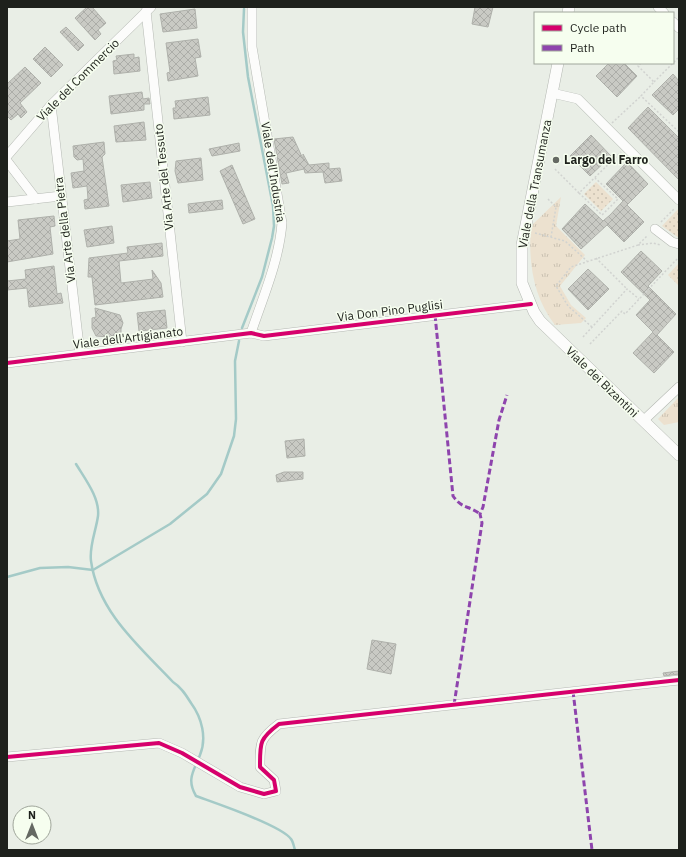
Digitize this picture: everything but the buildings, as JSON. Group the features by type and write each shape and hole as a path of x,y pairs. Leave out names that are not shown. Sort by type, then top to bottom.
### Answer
{"street":[{"name":"Viale dell'Industria","path":"251,333 277,253 282,223 252,47 252,7"},
{"name":"Viale del Commercio","path":"7,156 50,105 149,9"},
{"name":"Via Arte del Tessuto","path":"149,9 182,342"},
{"name":"Viale della Transumanza","path":"531,304 522,283 522,245 558,64"},
{"path":"552,94 578,99 679,200"},
{"name":"Via Arte della Pietra","path":"50,105 80,354"},
{"path":"7,161 36,199"},
{"path":"7,202 61,196"},
{"path":"655,229 672,242 679,244"},
{"name":"Via Don Pino Puglisi","path":"251,333 264,336 531,304"},
{"name":"Viale dei Bizantini","path":"531,304 540,321 679,456"},
{"name":"Viale dell'Artigianato","path":"7,363 251,333"},
{"path":"643,420 679,387"},
{"path":"7,757 159,743 182,753 240,787 264,794 276,791 274,780 260,767 260,748 265,734 279,724 679,680"}],"path":[{"path":"640,64 638,66 654,82"},
{"path":"607,128 672,64"},
{"path":"641,96 679,132"},
{"path":"579,193 626,147"},
{"path":"555,169 602,215 618,199 595,177"},
{"path":"548,199 556,207 551,237"},
{"path":"638,245 679,204"},
{"path":"524,230 565,240 588,261"},
{"path":"592,327 568,306 556,286 571,267 638,245 653,243 666,246"},
{"path":"590,344 622,311 625,314 679,257"},
{"path":"596,258 639,299"},
{"path":"583,337 627,289"}],"green space":[{"path":"596,182 613,199 601,211 584,194"},
{"path":"561,197 556,226 585,255 560,286 571,305 586,318 581,323 555,325 537,291 531,265 530,239 531,226"},
{"path":"679,208 679,238 662,226"},
{"path":"679,263 679,286 668,275"},
{"path":"679,397 679,422 664,425 658,419"}],"waterway":[{"path":"242,328 262,277 274,226 273,206 248,77 243,32 244,9"},
{"path":"7,577 40,568 68,567 93,570 170,524 207,494 221,474 234,436 236,419 235,361 239,341"},
{"path":"76,464 97,502 98,516 92,544 91,561 95,579 102,596 122,628 183,691 195,709 201,722 203,735 202,748 191,780 196,796 275,827 291,839 295,850"}],"marked path":[{"path":"435,315 453,496 459,503 480,514"},
{"path":"454,705 482,523 480,514 483,507 499,420 507,395"},
{"path":"573,691 592,850"}],"cycle path":[{"path":"7,363 251,333 264,336 531,304"},
{"path":"7,757 159,743 182,753 240,787 264,794 276,791 274,780 260,767 262,742 264,738 279,724 679,680"}],"place":[{"name":"Largo del Farro","path":"556,160"}]}
